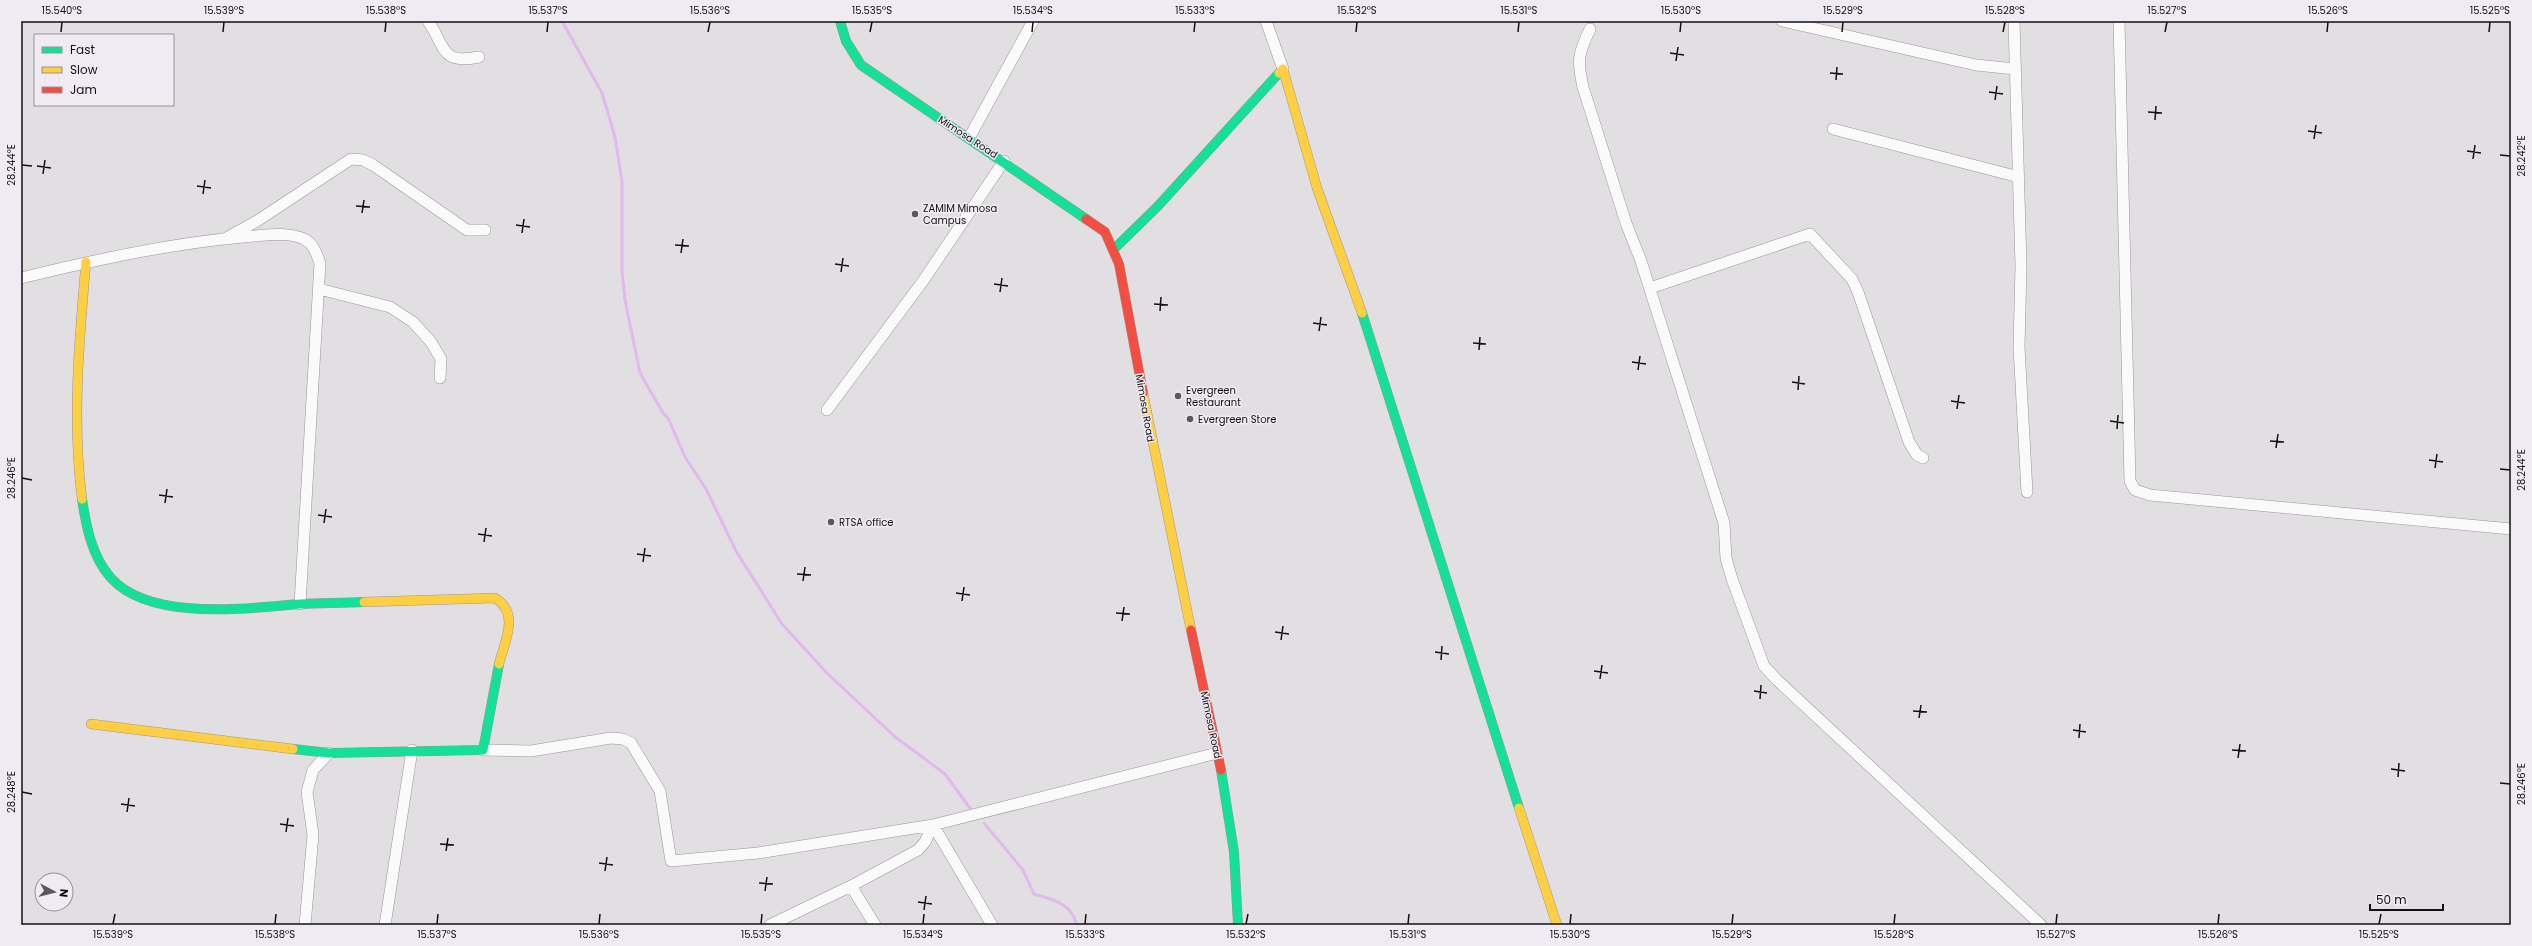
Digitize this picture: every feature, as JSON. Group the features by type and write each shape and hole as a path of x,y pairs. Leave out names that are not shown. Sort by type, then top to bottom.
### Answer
{"street":[{"path":"428,21 441,45 449,55 462,60 479,57"},
{"name":"Mimosa Road","path":"840,21 846,41 861,64 1004,161 1105,232 1114,249 1119,264 1151,440 1217,753 1237,881 1238,925"},
{"path":"968,138 1033,21"},
{"path":"1266,21 1283,69 1312,169 1381,368 1397,429 1557,925"},
{"path":"1782,21 1976,65 2014,69"},
{"path":"2014,21 2014,69 2022,266 2019,347 2027,492"},
{"path":"2119,21 2130,481 2136,490 2150,495 2511,529"},
{"path":"1590,29 1579,52 1579,70 1583,87 1650,288 1724,523 1726,558 1732,579 1764,666 1777,680 2041,925"},
{"path":"1114,249 1137,228 1244,108 1283,69"},
{"path":"1833,129 2019,177"},
{"path":"224,239 257,221 350,159 356,159 373,165 467,230 485,230"},
{"path":"827,410 923,281 1004,161"},
{"path":"1650,288 1810,234 1855,284 1912,450 1923,458"},
{"path":"21,278 127,253 224,239 273,235 302,238 315,249 320,263 319,289 300,604"},
{"path":"86,262 77,366 78,445 85,515 89,536 98,561 110,577 122,587 167,605 215,610 253,610 300,604 495,598 505,604 509,615 508,632 496,669 484,750"},
{"path":"319,289 390,307 414,322 431,342 442,359 440,378"},
{"path":"91,724 329,753 342,751 438,748 531,751 611,738 623,739 630,743 660,791 671,861 758,853 933,825 1217,753"},
{"path":"385,925 412,750"},
{"path":"305,925 313,835 307,792 313,770 329,753"},
{"path":"770,925 851,886 918,850 925,842 933,825"},
{"path":"933,825 992,925"},
{"path":"851,886 875,925"}],"waterway":[{"path":"562,21 602,93 615,137 622,182 622,271 625,300 640,373 663,413 668,418 685,457 706,489 736,551 782,624 827,673 894,736 945,774 972,811"},
{"path":"984,823 1023,870 1034,894 1055,901 1066,907 1071,912 1077,925"}],"traffic: fast":[{"path":"840,21 846,41 861,65 1086,219"},
{"path":"1114,249 1158,206 1279,73"},
{"path":"1362,313 1519,808"},
{"path":"82,499 91,541 104,570 128,592 150,601 175,607 201,609 254,608 300,604 364,602"},
{"path":"293,749 329,753 483,750 499,664"},
{"path":"1221,770 1234,852 1238,925"}],"traffic: slow":[{"path":"1279,73 1283,69 1317,188 1362,313"},
{"path":"82,499 77,440 77,411 79,351 86,262"},
{"path":"1143,393 1191,630"},
{"path":"364,602 495,598 503,604 509,619 509,628 499,664"},
{"path":"91,724 293,749"},
{"path":"1519,808 1557,925"}],"traffic: jam":[{"path":"1086,219 1105,232 1119,264 1143,393"},
{"path":"1191,630 1221,770"}],"place":[{"name":"ZAMIM Mimosa Campus","path":"915,214"},
{"name":"Evergreen Restaurant","path":"1178,396"},
{"name":"Evergreen Store","path":"1190,419"},
{"name":"RTSA office","path":"831,522"}]}
